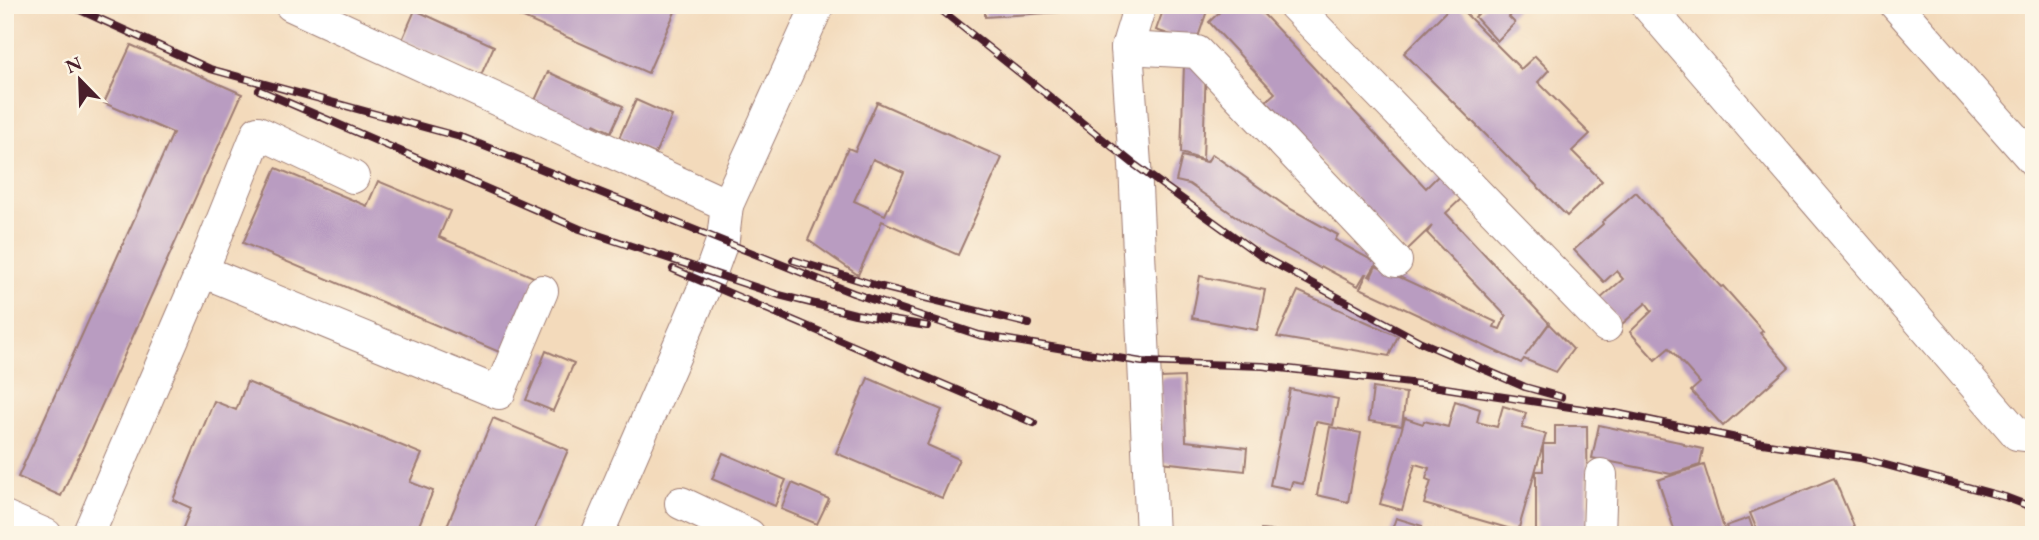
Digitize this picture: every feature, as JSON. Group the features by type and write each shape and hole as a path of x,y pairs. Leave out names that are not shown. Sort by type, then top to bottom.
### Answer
{"street":[{"path":"291,5 727,205"},
{"path":"597,535 711,272 723,239 727,205 818,5"},
{"path":"1140,5 1127,48 1152,535"},
{"path":"1294,5 1606,326"},
{"path":"1647,5 2017,434 2034,436"},
{"path":"1896,5 2034,161"},
{"path":"1127,48 1197,52 1396,261"},
{"path":"88,535 202,271 258,132 353,177"},
{"path":"202,271 499,393 542,291"},
{"path":"1599,535 1601,475"},
{"path":"681,503 749,535"},
{"path":"5,517 46,535"}],"building":[{"path":"494,5 678,5 648,73"},
{"path":"985,5 1059,5 1060,12 985,17"},
{"path":"1165,5 1209,5 1196,43 1156,30"},
{"path":"1227,5 1255,5 1426,188 1440,174 1462,198 1446,213 1549,323 1525,356 1549,324 1573,349 1556,372 1524,359 1521,363 1360,288 1367,274 1358,286 1321,266 1320,268 1267,238 1189,184 1176,181 1182,156 1207,162 1212,154 1287,207 1338,235 1335,240 1377,263 1369,276 1371,277 1376,266 1496,322 1494,327 1500,329 1506,316 1427,233 1432,226 1406,251 1266,101 1275,93 1209,22"},
{"path":"1452,5 1457,5 1521,69 1535,56 1549,70 1538,82 1590,134 1572,151 1602,181 1567,216 1404,53"},
{"path":"1487,5 1521,5 1509,17 1515,23 1497,41 1475,17"},
{"path":"415,10 494,46 481,75 402,40"},
{"path":"131,45 242,94 61,496 18,477 173,133 104,103"},
{"path":"1184,64 1206,64 1203,160 1181,153"},
{"path":"548,72 623,106 611,132 594,124 589,137 530,111"},
{"path":"636,100 672,116 655,154 619,138"},
{"path":"877,102 1002,158 958,255 882,221 858,275 808,240 848,148 855,151","holes":["873,159 904,173 885,215 854,201"]},
{"path":"276,168 367,206 378,181 450,211 439,237 536,278 504,354 243,243"},
{"path":"1636,192 1763,331 1760,333 1789,367 1723,426 1691,391 1700,383 1669,348 1655,360 1630,332 1652,311 1646,303 1622,324 1600,299 1623,279 1616,271 1604,282 1574,250"},
{"path":"1200,276 1265,290 1257,330 1192,318"},
{"path":"1298,291 1398,336 1389,356 1277,337"},
{"path":"546,351 574,363 553,411 526,400"},
{"path":"1184,377 1186,441 1247,448 1245,471 1161,462 1161,378"},
{"path":"868,378 942,410 927,445 959,459 942,498 836,453"},
{"path":"247,382 422,454 410,482 433,491 415,535 180,535 191,508 173,500 214,401 236,410"},
{"path":"1373,388 1406,393 1402,426 1369,421"},
{"path":"1290,389 1338,399 1333,425 1316,422 1303,484 1292,482 1290,489 1270,485"},
{"path":"1455,401 1480,409 1477,422 1497,427 1503,406 1526,413 1522,428 1546,434 1518,531 1424,504 1431,481 1426,479 1429,468 1415,464 1402,510 1380,504 1405,418 1423,424 1424,421 1448,427"},
{"path":"493,418 568,450 532,535 443,535"},
{"path":"1599,425 1703,449 1700,465 1671,474 1592,458"},
{"path":"1555,426 1587,426 1588,535 1536,535 1536,471 1543,471 1543,444 1555,444"},
{"path":"1330,427 1361,433 1348,502 1317,495"},
{"path":"723,453 786,480 775,506 712,479"},
{"path":"1704,465 1726,535 1676,535 1658,480"},
{"path":"1834,478 1856,531 1846,535 1759,535 1750,513"},
{"path":"792,483 829,499 817,524 781,509"},
{"path":"1396,518 1422,526 1419,535 1390,535"},
{"path":"1749,518 1755,535 1729,535 1726,526"},
{"path":"1261,530 1288,533 1288,535 1260,535"}],"railway":[{"path":"69,5 210,69 464,138 853,293 979,335 1142,362 1263,366 1419,384 1622,415"},
{"path":"935,5 1135,165 1261,256 1421,342 1525,387 1561,397"},
{"path":"259,90 580,229 779,295 855,314 927,326"},
{"path":"793,260 878,286 1029,324"},
{"path":"673,269 1034,423"},
{"path":"1615,413 1756,442 1860,458 2005,497 2034,508"}]}
